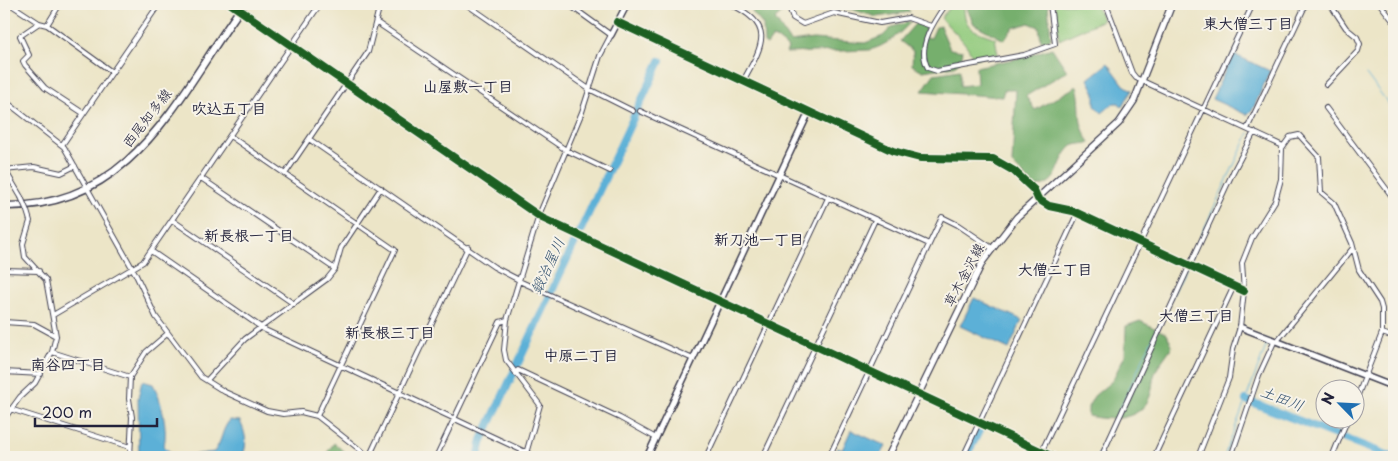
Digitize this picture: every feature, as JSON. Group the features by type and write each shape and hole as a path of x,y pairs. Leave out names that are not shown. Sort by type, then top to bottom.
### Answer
{"main road":[{"name":"西尾知多線","path":"4,206 33,205 53,201 86,189 112,174 144,146 163,122 244,4"},
{"name":"草木金沢線","path":"888,457 992,248 1009,226 1119,124 1134,101 1143,81 1172,4"}],"street":[{"path":"10,4 40,23 47,24 112,72"},
{"path":"47,24 60,4"},
{"path":"62,145 159,4"},
{"path":"231,4 539,215 1053,457"},
{"path":"53,315 143,262 320,4"},
{"path":"285,174 368,52 380,4"},
{"path":"466,4 589,89 634,111"},
{"path":"568,4 611,35"},
{"path":"525,455 540,404 515,372 504,354 507,320 539,215 566,150 600,56 627,4"},
{"path":"730,4 753,17 762,33 760,50 743,81"},
{"path":"788,4 793,18 803,24 834,13 880,23 908,18 931,26"},
{"path":"946,4 931,26 925,47 924,62 928,68 937,71 1024,55 1055,44 1050,4"},
{"path":"1106,4 1132,73 1143,81 1283,146"},
{"path":"1039,457 1253,4"},
{"path":"1247,129 1306,4"},
{"path":"1326,85 1358,51 1360,44 1358,37 1346,28 1330,4"},
{"path":"1380,4 1394,22"},
{"path":"376,22 566,150 609,171"},
{"path":"617,22 809,112 907,155 920,158 993,159 1014,171 1034,190 1038,198 1052,207 1076,214 1233,288 1244,291"},
{"path":"40,23 20,36 29,56 23,61 24,65 45,88 83,114"},
{"path":"4,100 62,145 132,269 146,300 167,334 194,370 225,392 267,411 283,414 301,412 317,416 369,457 468,247"},
{"path":"1326,108 1394,199"},
{"path":"640,112 929,244"},
{"path":"647,457 809,112"},
{"path":"1101,457 1190,267 1232,172 1254,132"},
{"path":"1198,457 1226,387 1233,349 1240,326 1244,291 1242,263 1252,238 1275,201 1280,179 1280,159 1283,146 1290,137 1299,135 1319,157 1321,192 1334,203 1353,248 1359,270 1380,302 1382,333 1363,378"},
{"path":"230,136 395,250 317,416"},
{"path":"309,139 468,247 494,267 550,296 694,359"},
{"path":"4,420 10,409 40,374 52,352 56,336 46,280 39,270 25,257 23,244 30,221 27,211 21,197 4,170 34,167 61,173 75,166"},
{"path":"201,178 335,269"},
{"path":"208,380 245,339 324,282 335,269 341,248 381,188"},
{"path":"706,457 828,198"},
{"path":"963,457 1076,214"},
{"path":"829,457 942,217 958,225 992,248"},
{"path":"172,220 294,304"},
{"path":"763,457 874,220"},
{"path":"1231,457 1249,404 1276,340 1353,248"},
{"path":"151,251 262,327 485,433 525,455 536,457"},
{"path":"4,270 39,270"},
{"path":"1154,457 1233,288"},
{"path":"436,457 500,322 507,320"},
{"path":"4,322 34,324 56,336"},
{"path":"1240,326 1394,387"},
{"path":"1382,333 1394,338"},
{"path":"130,457 130,377 146,352 167,334"},
{"path":"52,352 130,377"},
{"path":"515,372 518,370 620,418 656,438"},
{"path":"4,372 40,374"},
{"path":"10,409 130,447"},
{"path":"1332,457 1344,428"}],"green space":[{"path":"755,4 783,4 787,9 775,19 790,42 813,39 865,43 883,36 892,27 912,21 887,42 869,50 786,53 788,48 777,39 772,38 767,45 764,43 763,25 752,12"},
{"path":"824,4 891,6 900,4 910,12 877,17 851,9 825,8"},
{"path":"952,4 964,4 965,19 968,24 976,31 995,38 998,54 973,59 964,42 941,18"},
{"path":"969,4 1048,4 1051,39 1041,41 1039,27 1029,23 1013,28 1004,40 974,24 967,9"},
{"path":"1055,4 1095,4 1103,20 1059,40"},
{"path":"916,23 925,27 925,37 931,38 936,27 940,26 950,49 963,51 961,60 955,66 923,71 912,65 913,51 900,41"},
{"path":"1052,48 1067,71 1026,96 1035,110 1077,86 1082,127 1090,142 1071,147 1062,159 1057,172 1050,182 1035,187 1012,164 1016,90 1004,90 1002,97 922,91 934,74 960,70 960,86 977,84 976,67 1024,57"},
{"path":"1140,321 1167,334 1172,346 1155,373 1151,393 1146,404 1132,415 1124,417 1097,418 1088,416 1088,407 1094,396 1112,381 1125,355 1126,326"},
{"path":"334,443 350,457 324,457"}],"water":[{"path":"1233,54 1270,71 1253,109 1247,115 1212,99"},
{"path":"1108,63 1124,85 1132,90 1122,107 1119,103 1114,103 1102,113 1095,106 1095,93 1088,79"},
{"path":"974,298 1022,320 1009,349 960,326"},
{"path":"142,381 153,384 165,423 164,446 175,457 139,457 138,398"},
{"path":"230,420 240,421 244,430 246,444 242,457 177,457 214,452"},
{"path":"851,430 886,446 880,457 834,457 838,448 842,450"}],"waterway":[{"name":"鍛治屋川","path":"478,457 482,440 660,61"},
{"path":"1366,74 1394,111"},
{"path":"1097,457 1249,133"},
{"path":"1224,457 1268,341 1254,335"},
{"name":"土田川","path":"1246,400 1392,457"},
{"path":"966,457 980,429"}],"cycle path":[{"path":"231,4 542,218 1053,457"},
{"path":"617,22 893,151 920,158 993,159 1014,171 1034,190 1038,199 1049,206 1073,211 1244,291"}],"district":[{"name":"東大僧三丁目","path":"1248,24"},
{"name":"山屋敷一丁目","path":"468,87"},
{"name":"吹込五丁目","path":"229,109"},
{"name":"新長根一丁目","path":"249,236"},
{"name":"新刀池一丁目","path":"759,240"},
{"name":"大僧二丁目","path":"1055,270"},
{"name":"大僧三丁目","path":"1196,316"},
{"name":"新長根三丁目","path":"390,333"},
{"name":"中原二丁目","path":"581,356"},
{"name":"南谷四丁目","path":"68,365"}]}
